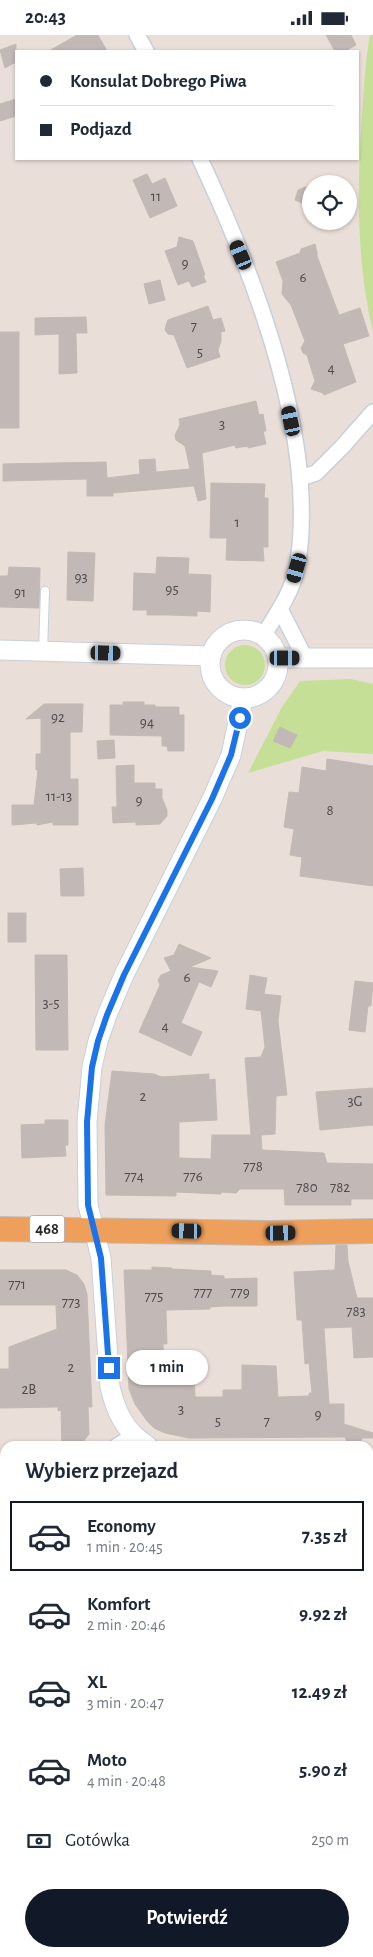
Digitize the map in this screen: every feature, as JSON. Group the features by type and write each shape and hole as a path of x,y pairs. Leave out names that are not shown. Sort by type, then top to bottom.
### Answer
{"main road":[{"name":"468","path":"0,1229 268,1233 373,1231"}],"street":[{"path":"137,35 145,50"},
{"path":"200,160 241,255 272,343 294,436 300,478 301,508 297,568 292,584 280,609 263,636"},
{"path":"300,478 316,473 373,412"},
{"path":"280,609 306,658"},
{"path":"238,631 251,631 263,636 270,642 278,658 277,673 270,687 262,694 253,697 243,699 231,696 217,685 210,668 211,656 216,645 226,635 238,631"},
{"path":"0,650 211,656"},
{"path":"278,658 373,658"},
{"path":"141,1441 119,1417 110,1387 101,1258 88,1205 87,1122 92,1067 98,1041 124,975 212,799 231,755 243,699"}],"lane":[{"path":"43,652 45,591"}],"green space":[{"path":"370,35 373,35 373,332 363,278 359,224 360,142"},
{"path":"245,645 259,651 265,665 259,679 245,685 231,679 225,665 231,651"},
{"path":"351,679 373,684 373,754 323,751 248,773 282,707 300,681"}],"building":[{"path":"77,35 98,35 106,50 51,50"},
{"path":"326,35 351,35 356,45 347,50 334,50"},
{"path":"16,44 15,63 5,68 0,50"},
{"path":"15,99 15,116 0,121 0,104"},
{"path":"147,174 152,184 165,178 177,206 150,218 133,180"},
{"path":"302,188 302,203 295,200 298,190"},
{"path":"179,237 193,241 206,282 192,287 189,281 178,285 165,251 177,247"},
{"path":"315,244 317,256 339,315 360,308 369,336 343,344 356,382 324,395 311,389 315,381 307,355 303,353 301,348 305,341 291,305 282,294 283,281 276,262 300,253 301,249"},
{"path":"160,280 165,300 149,304 144,284"},
{"path":"208,306 213,320 221,318 225,331 221,332 218,350 220,357 187,368 174,335 168,334 165,330 166,325 168,320"},
{"path":"86,317 87,333 76,333 77,373 59,374 59,334 35,335 35,318"},
{"path":"0,332 19,332 19,428 0,428"},
{"path":"256,401 259,415 263,414 266,431 263,431 266,444 248,448 248,446 236,448 235,445 202,453 206,499 198,501 194,486 113,493 113,496 87,496 87,479 3,481 3,464 106,462 107,478 140,474 139,460 155,459 156,472 190,469 185,446 176,440 175,435 180,425 179,419"},
{"path":"211,483 265,484 264,498 268,498 268,547 263,547 264,561 226,560 227,538 210,538"},
{"path":"68,552 95,553 93,601 67,600"},
{"path":"157,557 189,558 188,574 211,575 210,612 197,611 197,616 147,615 147,610 133,610 134,573 156,574"},
{"path":"9,567 40,568 39,608 0,607 0,576 8,576"},
{"path":"123,702 144,702 144,705 155,705 155,707 179,707 179,715 184,715 184,751 168,751 167,746 162,746 162,736 110,735 110,705 123,705"},
{"path":"44,704 83,704 82,732 70,732 70,779 78,779 78,825 53,825 53,822 37,825 37,823 12,825 12,805 34,805 38,770 36,770 36,754 41,754 41,718 26,719"},
{"path":"280,727 297,735 290,748 273,741"},
{"path":"114,740 115,758 98,759 97,741"},
{"path":"327,759 373,766 373,886 300,876 302,857 290,855 294,829 284,827 289,792 299,793 302,767 326,771"},
{"path":"134,765 134,783 155,783 155,789 162,789 162,798 167,810 167,816 160,824 136,825 136,822 113,823 112,807 117,807 116,766"},
{"path":"83,868 84,896 61,896 60,869"},
{"path":"8,913 26,913 26,942 8,942"},
{"path":"179,944 211,958 190,967 218,971 211,987 199,982 181,1023 202,1032 191,1056 139,1032 160,985 158,980 161,975 171,971 164,958 174,955"},
{"path":"35,955 67,955 68,1050 36,1050"},
{"path":"250,975 267,978 264,994 281,996 278,1021 287,1095 276,1096 275,1134 261,1135 262,1150 324,1153 327,1163 373,1164 373,1199 351,1199 351,1205 285,1205 284,1189 240,1189 236,1193 221,1192 221,1194 176,1192 176,1196 106,1195 105,1125 112,1071 154,1074 162,1077 209,1074 209,1080 215,1079 217,1120 179,1122 179,1158 211,1159 212,1135 251,1135 245,1058 261,1057 265,1047 261,1011 246,1009"},
{"path":"355,981 373,983 371,1006 368,1006 365,1032 349,1030"},
{"path":"373,1088 373,1125 320,1130 316,1092"},
{"path":"45,1120 68,1120 68,1145 65,1145 66,1156 22,1158 21,1125 45,1124"},
{"path":"336,1245 347,1245 348,1261 357,1298 373,1298 373,1357 354,1358 352,1327 324,1328 329,1404 344,1404 344,1424 373,1433 373,1438 362,1438 361,1441 347,1441 345,1437 189,1438 165,1433 154,1428 147,1421 135,1404 129,1389 124,1270 152,1270 152,1267 172,1268 211,1271 211,1275 224,1276 224,1279 257,1278 257,1306 166,1310 167,1344 163,1344 164,1370 194,1372 195,1397 223,1397 223,1390 242,1390 242,1365 276,1366 278,1397 309,1396 309,1393 312,1393 309,1363 305,1364 302,1320 297,1320 294,1272 335,1270"},
{"path":"0,1270 66,1270 77,1275 84,1284 87,1294 92,1407 88,1407 89,1434 84,1441 62,1441 61,1410 58,1411 58,1407 0,1408 0,1369 9,1369 9,1347 57,1329 56,1305 0,1305"}],"route":[{"path":"109,1368 101,1258 88,1205 87,1122 92,1067 107,1015 124,975 212,799 231,755 240,718"}]}
